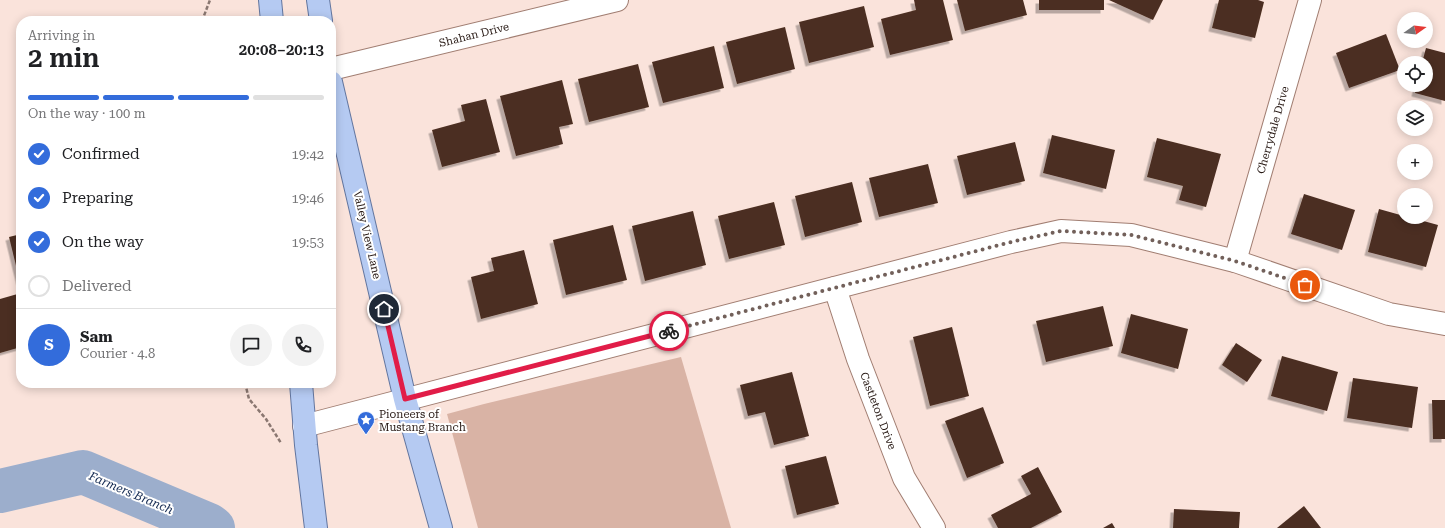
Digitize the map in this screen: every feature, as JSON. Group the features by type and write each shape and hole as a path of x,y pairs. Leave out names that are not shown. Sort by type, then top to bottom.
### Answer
{"main road":[{"path":"270,0 272,16"},
{"path":"318,0 320,16"},
{"name":"Valley View Lane","path":"336,103 405,399 441,528"},
{"path":"301,388 304,426 316,528"}],"street":[{"name":"Shahan Drive","path":"336,68 618,0"},
{"name":"Cherrydale Drive","path":"1235,261 1310,0"},
{"path":"304,426 1011,242 1061,231 1131,235 1235,261 1389,314 1445,324"},
{"name":"Castleton Drive","path":"835,288 858,359 904,478 934,528"}],"path":[{"path":"204,16 210,0"},
{"path":"246,388 249,399 266,419 285,449"}],"shaded area":[{"path":"681,357 731,528 478,528 447,414"}],"building":[{"path":"914,0 943,0 953,40 890,55 881,19 916,10"},
{"path":"957,0 1023,0 1027,15 965,31"},
{"path":"1039,0 1104,0 1104,10 1039,10"},
{"path":"1109,0 1163,0 1153,20"},
{"path":"1219,0 1258,0 1264,2 1255,38 1212,28"},
{"path":"864,6 874,47 809,63 799,22"},
{"path":"785,27 795,69 737,84 726,42"},
{"path":"1386,34 1397,62 1397,71 1349,88 1336,53"},
{"path":"714,46 724,88 663,103 652,62"},
{"path":"1426,48 1445,53 1445,101 1415,93 1433,92 1433,56 1424,56"},
{"path":"638,64 649,107 589,122 578,79"},
{"path":"562,80 573,124 559,127 563,144 516,156 500,96"},
{"path":"486,99 500,152 442,167 432,130 465,121 461,105"},
{"path":"1052,135 1115,150 1106,189 1043,173"},
{"path":"1157,138 1221,154 1206,207 1179,200 1183,186 1147,177"},
{"path":"1015,142 1025,181 967,195 957,156"},
{"path":"928,164 938,203 879,217 869,178"},
{"path":"852,182 862,222 805,237 795,196"},
{"path":"1304,194 1355,210 1342,250 1291,234"},
{"path":"774,202 785,245 729,259 718,216"},
{"path":"1379,209 1397,214 1397,224 1433,224 1438,225 1426,267 1368,252"},
{"path":"693,211 706,265 645,281 632,226"},
{"path":"613,225 627,280 566,295 553,240"},
{"path":"16,235 16,266 9,237"},
{"path":"524,250 538,304 481,319 471,277 494,271 491,258"},
{"path":"16,294 16,348 0,353 0,299"},
{"path":"1103,306 1113,346 1046,362 1036,321"},
{"path":"1131,314 1188,329 1178,369 1121,353"},
{"path":"952,327 969,396 930,406 913,337"},
{"path":"1236,343 1262,360 1247,382 1222,365"},
{"path":"1282,356 1338,372 1327,411 1271,396"},
{"path":"792,372 809,436 774,445 765,412 748,416 740,385"},
{"path":"1353,378 1418,387 1412,428 1347,418"},
{"path":"1432,400 1445,400 1445,439 1433,439"},
{"path":"983,407 1004,463 967,478 945,421"},
{"path":"826,456 839,504 797,515 785,466"},
{"path":"1038,467 1062,512 1031,528 998,528 991,515 1031,494 1021,476"},
{"path":"1304,506 1321,528 1277,528"},
{"path":"1174,509 1240,512 1239,528 1173,528"},
{"path":"1112,523 1115,528 1103,528"}],"waterway":[{"name":"Farmers Branch","path":"0,491 83,472 213,528"}],"way so far":[{"path":"669,331 1011,242 1061,231 1131,235 1235,261 1305,285"}],"place":[{"name":"Pioneers of Mustang Branch","path":"366,435"}],"route":[{"path":"384,309 405,399 669,331"}]}
